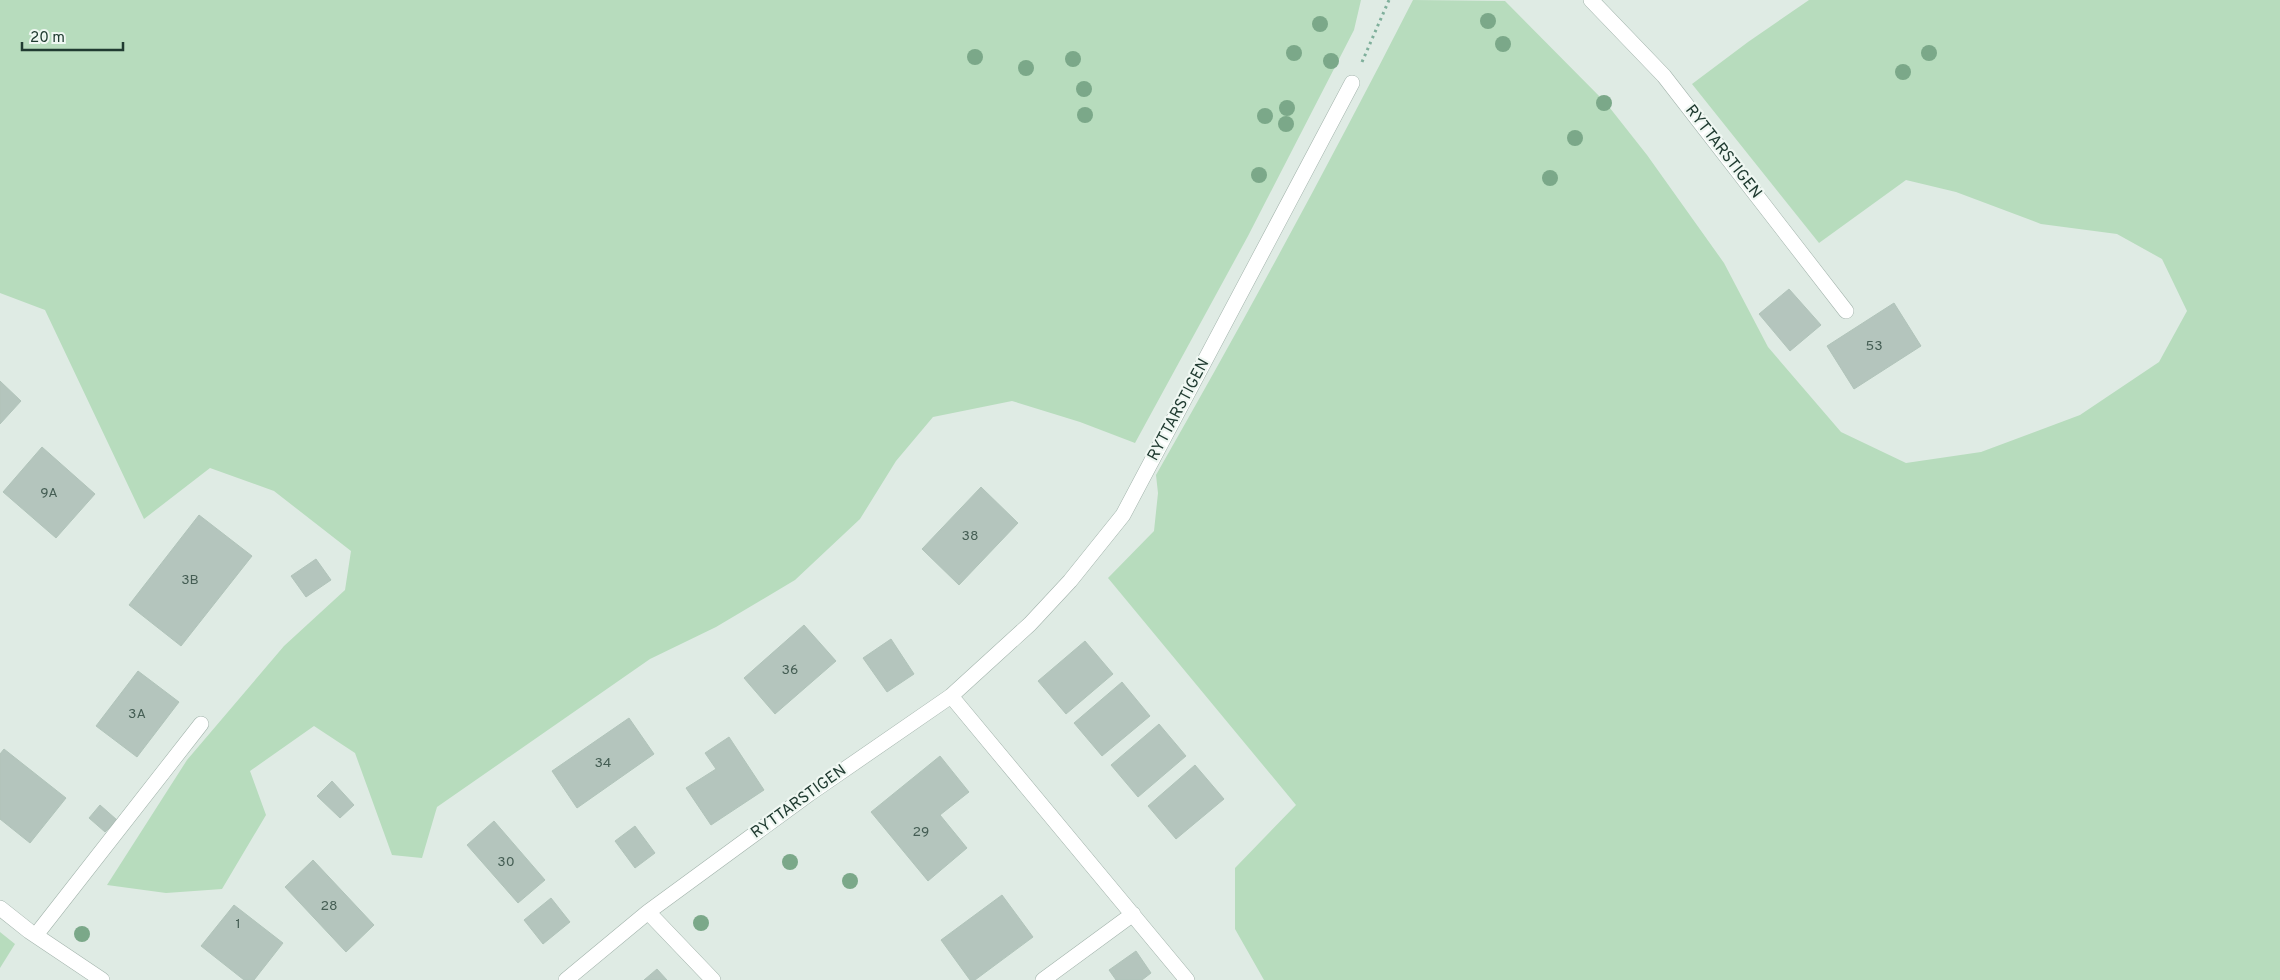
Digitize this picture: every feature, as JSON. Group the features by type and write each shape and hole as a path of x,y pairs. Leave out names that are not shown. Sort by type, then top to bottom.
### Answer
{"street":[{"name":"RYTTARSTIGEN","path":"1591,0 1664,76 1846,311"},
{"name":"RYTTARSTIGEN","path":"566,980 648,912 809,794 951,696 1030,624 1070,581 1123,515 1352,83"},
{"path":"951,696 1187,980"},
{"path":"36,935 201,724"},
{"path":"0,908 102,980"},
{"path":"648,912 713,980"},
{"path":"1043,980 1134,914"}],"path":[{"path":"1352,83 1389,0"}],"green space":[{"path":"0,0 1361,0 1354,30 1248,236 1135,443 1080,422 1012,401 933,417 896,461 860,519 795,580 716,627 650,659 437,807 422,858 392,855 355,753 314,726 250,771 266,815 222,889 166,893 107,885 187,760 284,646 345,590 351,551 274,491 210,468 144,519 45,310 0,293"},
{"path":"1413,0 1505,1 1606,103 1647,155 1724,263 1768,347 1841,432 1906,463 1981,452 2080,415 2159,362 2187,311 2162,259 2117,234 2041,224 1956,192 1906,180 1819,243 1692,84 1809,0 2280,0 2280,980 1264,980 1235,929 1235,868 1296,805 1108,578 1154,531 1158,493 1156,475 1287,239"},
{"path":"0,932 15,944 0,968"}],"building":[{"path":"1789,289 1821,325 1790,351 1759,314"},
{"path":"1894,303 1921,346 1854,389 1827,346"},
{"path":"0,381 21,401 0,424"},
{"path":"42,447 95,494 56,538 3,492"},
{"path":"981,487 1018,523 959,585 922,549"},
{"path":"199,515 252,556 181,646 129,605"},
{"path":"316,559 331,580 306,597 291,576"},
{"path":"804,625 836,661 775,714 744,678"},
{"path":"891,639 914,674 887,692 863,658"},
{"path":"1085,641 1113,674 1066,714 1038,681"},
{"path":"138,671 179,702 137,757 96,726"},
{"path":"1122,682 1150,716 1102,756 1074,723"},
{"path":"629,718 654,754 577,808 552,771"},
{"path":"1159,724 1186,756 1138,797 1111,765"},
{"path":"729,737 764,790 711,825 686,788 716,769 705,753"},
{"path":"4,749 66,798 30,843 0,819 0,754"},
{"path":"940,756 969,792 940,815 967,848 928,881 871,812"},
{"path":"1195,765 1224,799 1176,839 1148,806"},
{"path":"332,781 354,805 340,818 317,796"},
{"path":"100,805 117,820 105,832 89,818"},
{"path":"494,821 545,880 518,903 467,845"},
{"path":"635,826 655,853 635,868 615,841"},
{"path":"313,860 374,925 346,952 285,887"},
{"path":"1002,895 1033,937 975,980 970,980 941,940"},
{"path":"551,898 570,922 543,944 524,920"},
{"path":"234,905 283,943 254,980 244,980 201,946"},
{"path":"1136,951 1151,973 1142,980 1116,980 1109,970"},
{"path":"657,969 667,980 644,980"}]}
